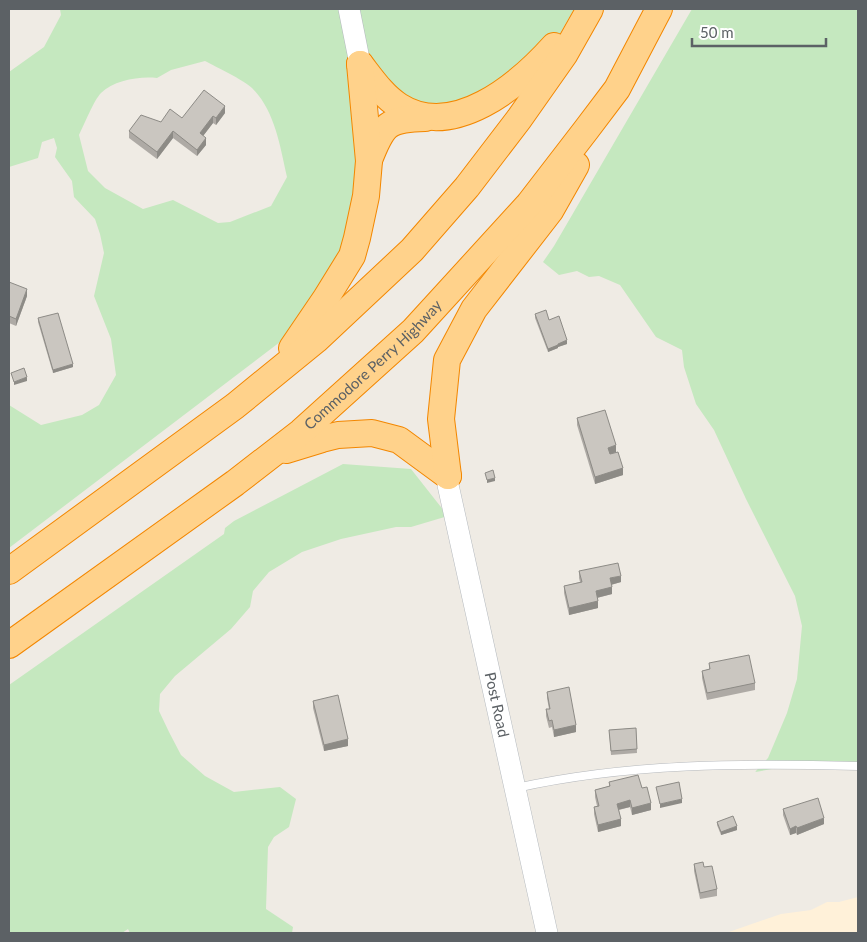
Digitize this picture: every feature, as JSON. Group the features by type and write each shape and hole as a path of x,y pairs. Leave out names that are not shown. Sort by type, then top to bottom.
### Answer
{"highway":[{"path":"369,161 378,137 386,127 402,118 443,117 464,113 484,105 537,65 564,36 584,9"},
{"path":"9,571 235,406 316,340 412,250 467,186 519,119 564,55 590,9"},
{"name":"Commodore Perry Highway","path":"9,645 235,483 301,432 413,331 529,204 617,90 659,9"},
{"path":"360,64 397,106 426,118"},
{"path":"261,384 295,344 352,256 366,196 369,161 360,64"},
{"path":"448,476 441,430 447,360 474,309 550,211 610,106 617,90"},
{"path":"271,455 322,438 372,433 398,440 448,476"}],"main road":[{"path":"349,9 360,64"},
{"name":"Post Road","path":"448,476 448,485 547,933"}],"lane":[{"path":"516,788 557,779 618,771 706,766 858,766"}],"shaded area":[{"path":"858,897 858,933 726,933 781,914 811,910 827,902 839,902"}],"green space":[{"path":"60,9 574,9 547,56 438,120 368,75 372,164 322,310 9,548 9,405 41,425 82,415 99,405 116,375 111,339 94,296 104,253 100,234 95,219 74,197 72,181 55,157 57,148 54,138 42,142 38,158 9,167 9,72 44,47 61,15","holes":["205,61 236,77 252,88 260,97 276,130 287,177 271,206 230,222 218,223 173,200 143,209 105,188 88,171 79,135 98,96 106,89 128,80 157,78 171,70"]},
{"path":"692,9 858,9 858,768 805,763 755,772 768,758 787,713 797,679 802,626 795,596 714,430 696,404 684,367 682,350 656,337 620,285 599,276 589,277 577,271 559,275 543,262"},
{"path":"343,464 411,469 448,516 411,527 396,527 341,539 302,552 269,572 253,591 250,607 231,629 175,676 160,694 159,711 181,755 205,776 234,792 280,787 296,799 289,827 274,837 268,847 266,909 293,927 292,933 130,933 128,929 122,933 9,933 9,685 224,534 225,528 234,521"}],"building":[{"path":"204,90 225,106 216,118 213,116 200,133 206,138 197,150 173,131 157,152 129,131 141,115 161,122 170,109 182,118"},
{"path":"9,282 27,289 16,319 9,316"},
{"path":"546,310 549,320 559,316 567,340 548,349 535,314"},
{"path":"58,313 73,364 53,370 38,318"},
{"path":"24,368 27,377 14,382 11,373"},
{"path":"605,410 616,445 608,448 610,454 618,452 623,468 595,477 577,418"},
{"path":"493,470 495,478 487,480 485,473"},
{"path":"618,563 621,576 610,578 612,587 596,591 598,601 569,608 564,586 582,582 579,571"},
{"path":"749,655 755,683 707,693 702,671 710,669 709,663"},
{"path":"569,687 576,725 554,730 552,720 549,721 546,709 550,709 547,692"},
{"path":"338,695 348,739 324,745 313,701"},
{"path":"636,728 637,749 611,751 609,730"},
{"path":"638,775 642,788 647,787 651,803 632,808 630,800 617,804 621,819 598,825 594,807 599,806 595,790 610,786 609,782"},
{"path":"679,782 682,799 660,804 656,787"},
{"path":"818,798 824,818 790,829 783,809"},
{"path":"733,816 737,826 721,832 717,822"},
{"path":"703,862 704,867 712,866 717,889 700,893 694,864"}]}
